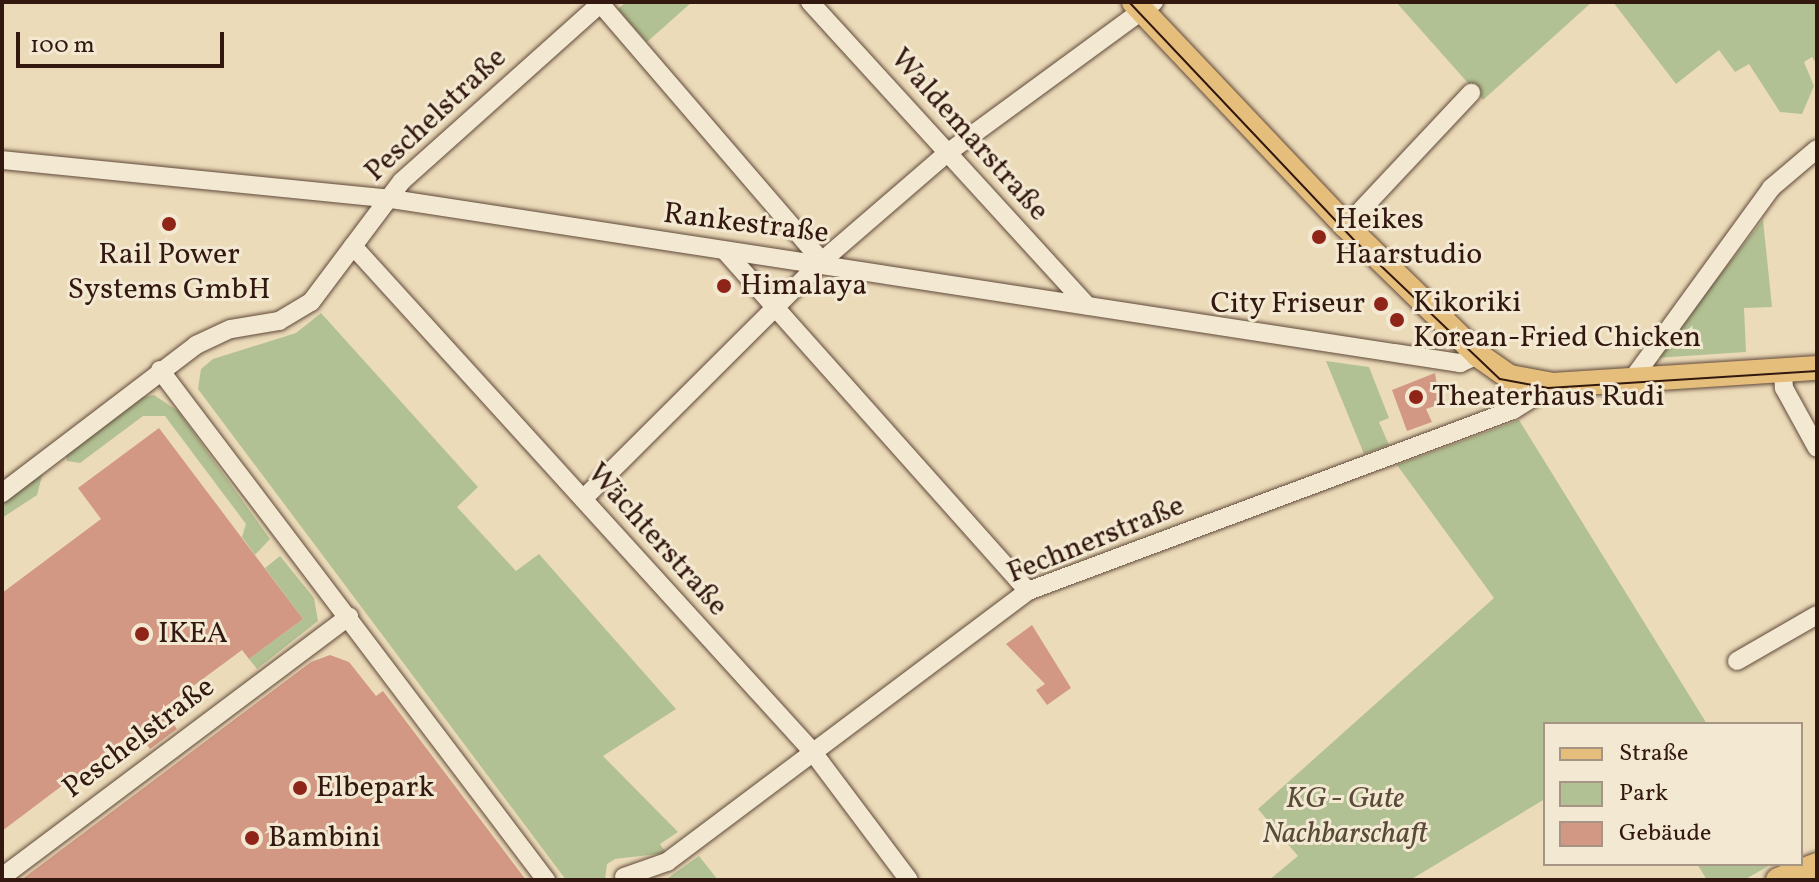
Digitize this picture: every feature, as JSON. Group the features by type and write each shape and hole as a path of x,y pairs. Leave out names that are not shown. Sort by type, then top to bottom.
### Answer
{"main road":[{"path":"1144,5 1346,226 1478,355 1510,377 1553,385 1817,368"},
{"path":"1778,880 1817,865"}],"street":[{"path":"600,2 822,261"},
{"name":"Peschelstraße","path":"2,493 160,370 210,336 298,312 327,285 385,198 600,2"},
{"name":"Waldemarstraße","path":"810,2 1087,305"},
{"path":"583,499 772,305 946,154 1144,5"},
{"path":"1346,226 1471,93"},
{"path":"1631,381 1771,188 1817,149"},
{"name":"Rankestraße","path":"2,160 385,198 725,251 822,261 1460,363 1478,355"},
{"name":"Wächterstraße","path":"353,246 812,751 909,880"},
{"path":"725,251 1028,591"},
{"path":"160,370 546,880"},
{"path":"1783,371 1784,388 1817,448"},
{"name":"Fechnerstraße","path":"624,877 667,862 1028,591 1513,410 1553,385"},
{"path":"1737,661 1817,615"},
{"name":"Peschelstraße","path":"2,877 349,616"}],"green space":[{"path":"626,2 692,2 647,42 618,9"},
{"path":"1396,2 1592,2 1483,100"},
{"path":"1613,2 1817,2 1817,65 1812,57 1804,62 1814,86 1802,114 1780,112 1749,64 1735,72 1719,50 1676,84"},
{"path":"1763,220 1772,307 1744,308 1746,352 1655,358"},
{"path":"321,313 478,487 457,507 516,571 539,554 676,709 603,756 678,832 660,844 666,853 615,859 607,864 605,880 566,880 198,389 201,369 213,359 296,333"},
{"path":"1326,361 1369,367 1389,418 1379,422 1389,445 1364,454"},
{"path":"154,395 178,411 270,539 255,555 242,537 246,524 165,416 143,416 80,463 67,461 66,454 138,398"},
{"name":"KG - Gute Nachbarschaft","path":"1519,420 1706,722 1543,722 1543,800 1410,880 1269,880 1298,856 1258,809 1494,598 1397,465"},
{"path":"43,472 37,495 2,518 2,504"},
{"path":"280,556 314,598 318,621 257,669 249,659 303,619 265,568"},
{"path":"699,856 718,880 665,880"},
{"path":"1698,866 1768,866 1744,880 1707,880"}],"building":[{"name":"Theaterhaus Rudi","path":"1435,373 1440,404 1426,409 1432,422 1407,431 1392,390"},
{"name":"IKEA","path":"159,428 303,619 249,659 242,650 162,709 177,729 150,749 136,730 2,831 2,593 101,519 78,488"},
{"path":"1032,625 1071,688 1047,705 1036,690 1045,684 1006,644"},
{"name":"Elbepark","path":"330,655 349,662 376,696 383,691 526,880 21,880 311,662"}],"tram line":[{"path":"1129,2 1358,244 1500,379 1548,388 1817,371"}],"place":[{"name":"Rail Power Systems GmbH","path":"169,224"},
{"name":"Heikes Haarstudio","path":"1319,237"},
{"name":"Himalaya","path":"724,286"},
{"name":"City Friseur","path":"1381,304"},
{"name":"Kikoriki Korean-Fried Chicken","path":"1397,320"},
{"name":"Theaterhaus Rudi","path":"1416,397"},
{"name":"IKEA","path":"142,634"},
{"name":"Elbepark","path":"300,788"},
{"name":"Bambini","path":"252,838"}]}
